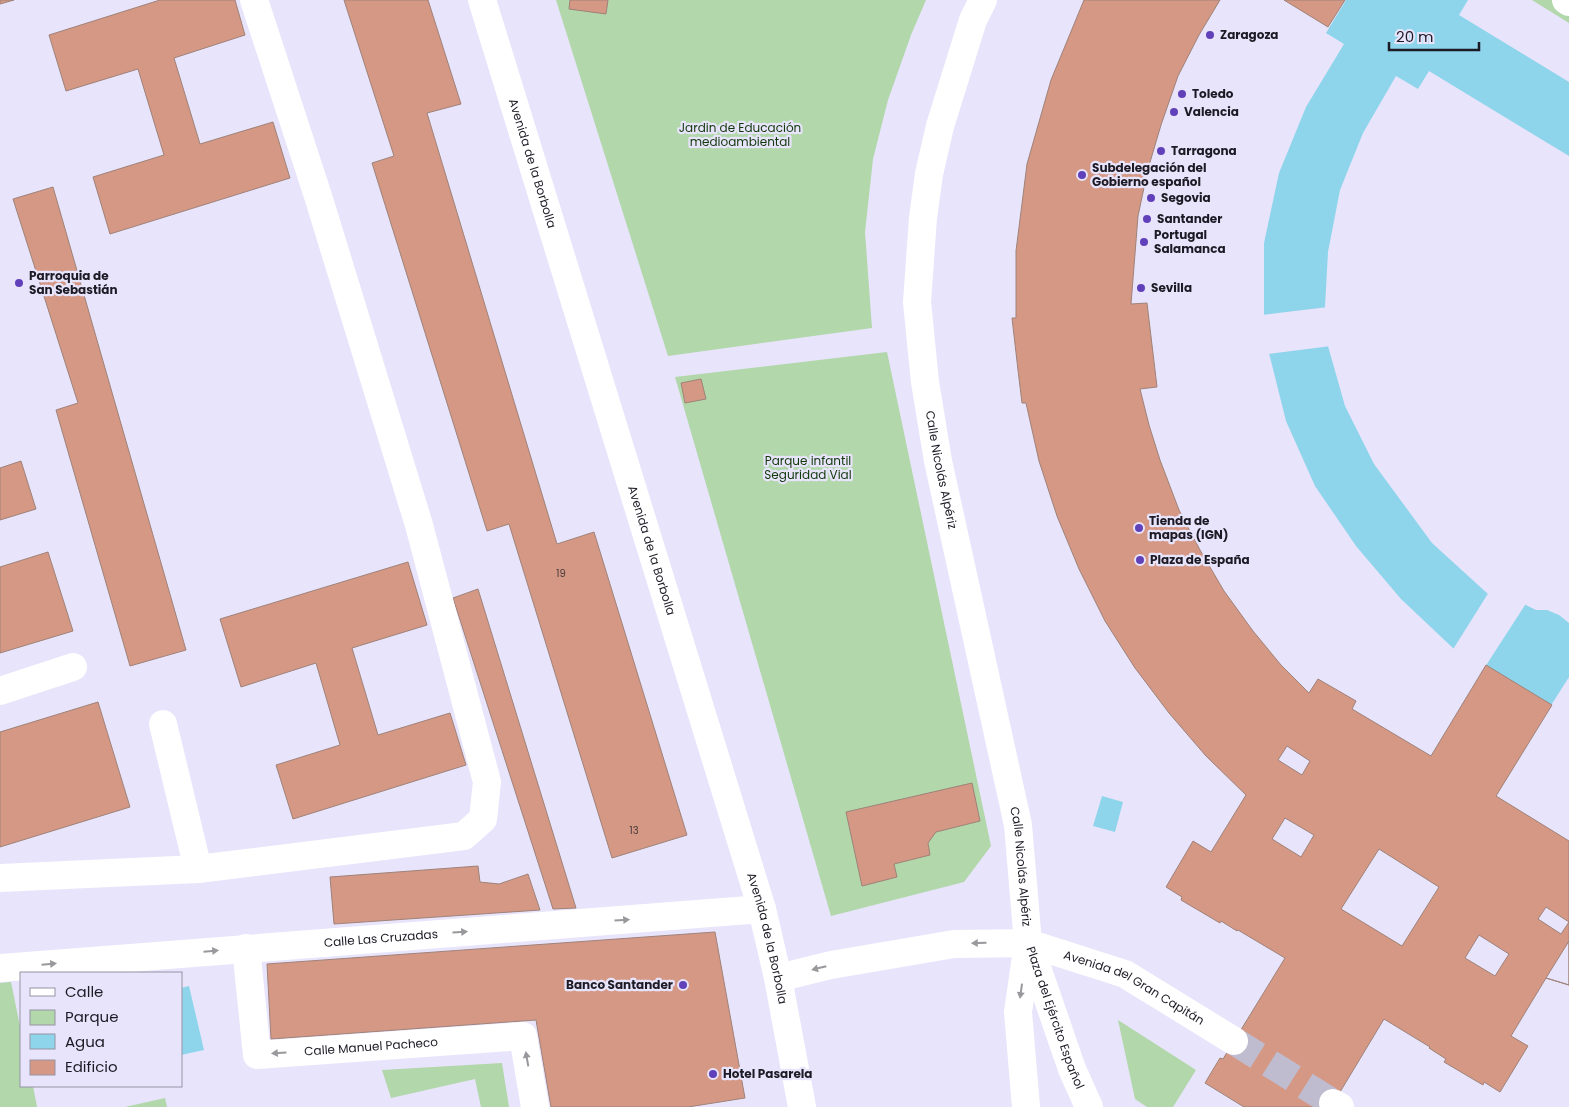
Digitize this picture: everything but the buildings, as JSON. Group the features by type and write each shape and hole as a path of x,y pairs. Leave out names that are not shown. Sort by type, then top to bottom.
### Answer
{"street":[{"path":"0,878 198,869 464,836 483,819 487,782 419,525 318,196 254,0"},
{"name":"Avenida de la Borbolla","path":"482,0 762,909 778,978 802,1107"},
{"name":"Calle Nicolás Alpériz","path":"983,0 973,20 954,77 938,136 923,218 917,302 925,382 938,461 1018,825 1028,943"},
{"path":"0,690 72,668"},
{"path":"163,724 198,869"},
{"name":"Calle Las Cruzadas","path":"0,968 762,909"},
{"name":"Avenida del Gran Capitán","path":"778,978 831,965 954,944 1028,943 1125,974 1234,1041"},
{"name":"Plaza del Ejército Español","path":"1026,1107 1018,1012 1028,943"},
{"name":"Plaza del Ejército Español","path":"1028,943 1072,1069 1089,1107"},
{"name":"Calle Manuel Pacheco","path":"246,948 257,1055 523,1036 535,1107"}],"green space":[{"name":"Jardin de Educación medioambiental","path":"556,0 926,0 911,35 888,100 873,159 865,232 872,328 668,356"},
{"path":"1532,0 1569,0 1569,23"},
{"name":"Parque infantil Seguridad Vial","path":"887,352 991,846 964,882 831,916 675,377"},
{"path":"11,982 20,1026 20,1087 33,1087 37,1107 0,1107 0,983"},
{"path":"1118,1020 1196,1070 1173,1107 1147,1107 1135,1099"},
{"path":"502,1063 509,1107 481,1107 475,1079 391,1098 382,1070"},
{"path":"165,1098 167,1107 125,1107"}],"water":[{"path":"1346,0 1468,0 1459,15 1569,82 1569,156 1429,71 1418,89 1396,76 1363,133 1340,190 1328,252 1325,307 1328,346 1345,406 1374,464 1432,543 1488,594 1526,605 1536,610 1547,610 1559,615 1569,623 1569,717 1486,665 1454,649 1401,599 1356,546 1315,486 1286,421 1269,353 1264,314 1264,243 1279,173 1306,107 1344,44 1326,33"},
{"path":"1102,796 1123,802 1115,832 1093,826"},
{"path":"189,986 204,1050 182,1055 182,988"}],"pier":[{"path":"1328,307 1331,346 1267,354 1262,315"},
{"path":"1489,592 1527,602 1485,667 1452,651"},
{"path":"1569,677 1569,719 1550,707"}],"tunnel":[{"path":"1234,1041 1333,1103"}],"place":[{"name":"Zaragoza","path":"1210,35"},
{"name":"Toledo","path":"1182,94"},
{"name":"Valencia","path":"1174,112"},
{"name":"Tarragona","path":"1161,151"},
{"name":"Subdelegación del Gobierno español","path":"1082,175"},
{"name":"Segovia","path":"1151,198"},
{"name":"Santander","path":"1147,219"},
{"name":"Portugal Salamanca","path":"1144,242"},
{"name":"Parroquia de San Sebastián","path":"19,283"},
{"name":"Sevilla","path":"1141,288"},
{"name":"Tienda de mapas (IGN)","path":"1139,528"},
{"name":"Plaza de España","path":"1140,560"},
{"name":"Banco Santander","path":"683,985"},
{"name":"Hotel Pasarela","path":"713,1074"}]}
